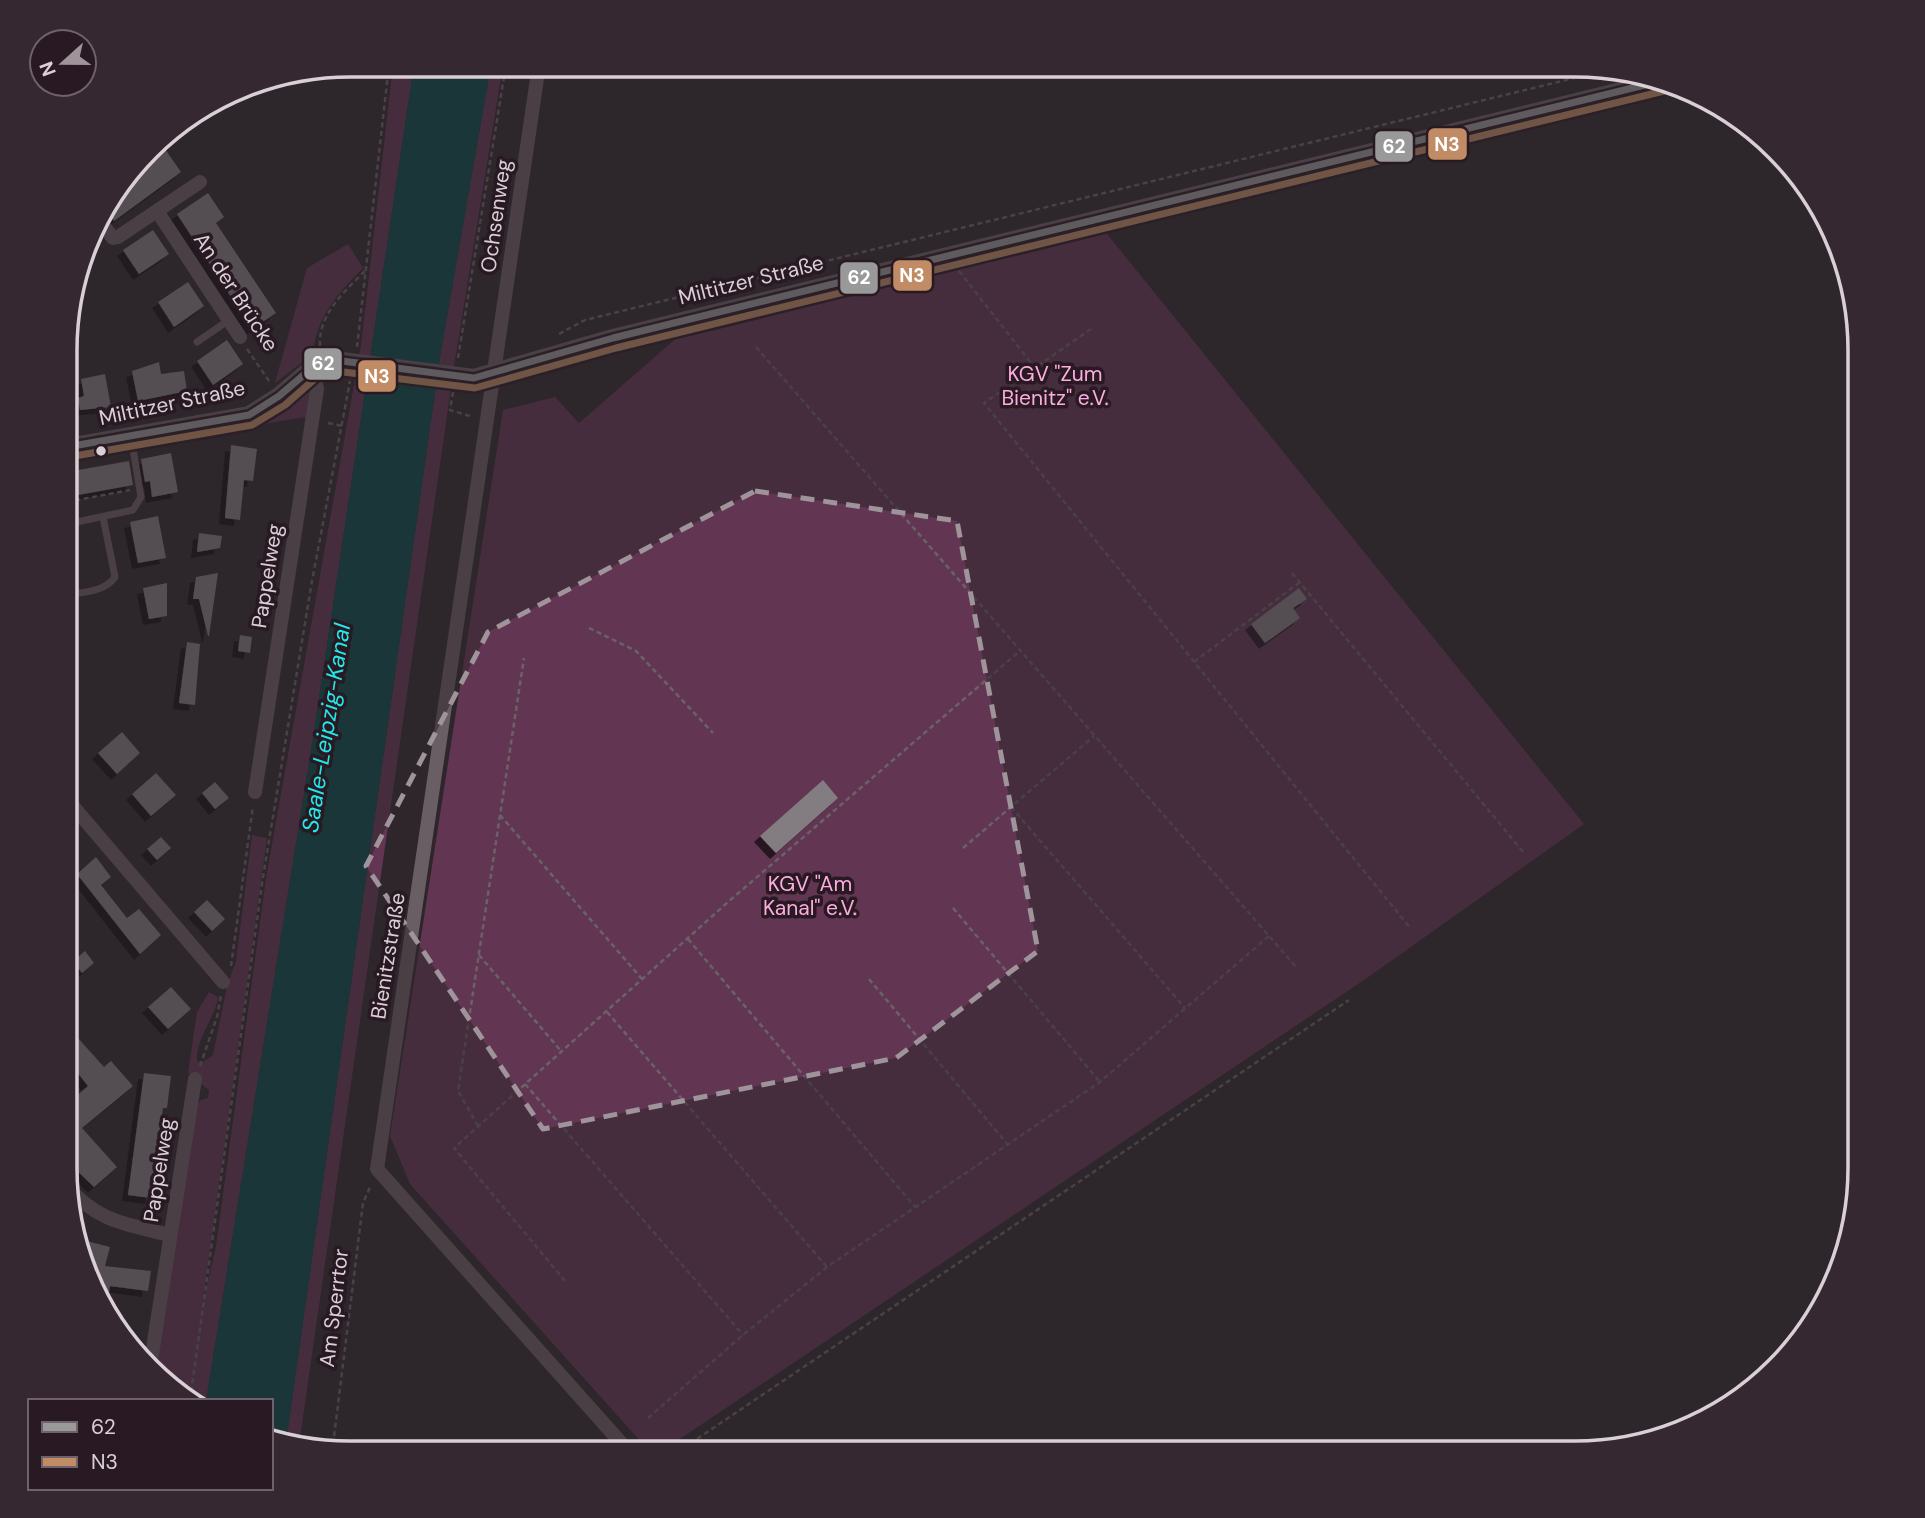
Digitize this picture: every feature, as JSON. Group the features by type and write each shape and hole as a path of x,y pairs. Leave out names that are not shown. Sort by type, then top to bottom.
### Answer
{"street":[{"name":"Ochsenweg","path":"495,373 537,77"},
{"name":"Miltitzer Straße","path":"77,445 249,415 279,396 317,365 351,363 457,377 495,373 613,338 1644,85"},
{"path":"105,228 113,238 200,182"},
{"name":"An der Brücke","path":"157,211 240,337"},
{"name":"Pappelweg","path":"255,792 317,389 317,365"},
{"name":"Bienitzstraße","path":"377,1169 495,373"},
{"path":"77,812 223,982"},
{"name":"Pappelweg","path":"152,1355 195,1079"},
{"path":"377,1169 619,1441"},
{"path":"79,1200 103,1217 170,1235"}],"lane":[{"path":"197,342 230,320"},
{"path":"77,522 133,510 139,505 140,488 131,436"},
{"path":"77,594 99,589 110,584 115,577 103,517"}],"path":[{"path":"191,1390 263,877 366,270 388,77"},
{"path":"471,416 450,410 504,77"},
{"path":"549,340 586,320 1578,77"},
{"path":"947,255 1035,368"},
{"path":"317,365 319,337 328,313 336,300 366,270"},
{"path":"1091,329 984,404 1411,929"},
{"name":"An der Brücke","path":"240,337 279,396"},
{"path":"756,346 1297,968"},
{"path":"77,500 140,488"},
{"path":"1292,573 1524,853"},
{"path":"1194,662 1300,582"},
{"path":"589,628 636,651 713,733"},
{"path":"565,1282 454,1148 642,979 1021,650"},
{"path":"478,1126 458,1091 524,658"},
{"path":"963,848 1095,736"},
{"path":"195,1079 217,1017 223,982 233,961 255,792"},
{"path":"1011,807 1185,1009"},
{"path":"500,815 642,979"},
{"path":"953,908 1100,1082"},
{"path":"648,1418 743,1335 827,1267 1100,1082 1269,936"},
{"path":"688,939 915,1207"},
{"path":"479,955 561,1052"},
{"path":"869,979 1008,1145"},
{"path":"694,1441 1349,1000"},
{"path":"607,1011 827,1267"},
{"path":"525,1084 743,1335"},
{"name":"Am Sperrtor","path":"334,1440 363,1203 377,1169"}],"highlighted area":[{"path":"755,491 957,521 1038,951 896,1058 543,1129 366,866 488,632"}],"green space":[{"path":"392,77 412,77 313,738 205,1399 157,1361 196,1106 201,1100 208,1098 209,1090 200,1083 200,1075 188,1073 197,1012 209,992 218,997 197,1053 197,1061 203,1062 213,1055 227,986 236,961 252,835 267,838 202,1307 216,1246 266,878 361,346"},
{"path":"489,77 501,77 455,360 300,1437 287,1434 440,357"},
{"name":"KGV \"Am Kanal\" e.V.","path":"1103,229 1584,824 1367,978 677,1441 640,1441 410,1184 390,1136 503,410 555,397 579,423 680,335"},
{"path":"348,244 363,268 330,306 319,328 313,354 275,383 307,268"},
{"path":"310,387 306,417 263,424"}],"water":[{"name":"Saale-Leipzig-Kanal","path":"412,77 489,77 440,357 287,1434 273,1430 273,1399 206,1399 313,738"}],"building":[{"path":"165,149 181,172 114,221 112,217 133,184"},
{"path":"208,193 224,217 216,223 276,313 252,329 177,214"},
{"path":"153,230 169,254 139,274 123,250"},
{"path":"188,282 204,306 174,327 158,302"},
{"path":"227,340 243,364 213,385 197,361"},
{"path":"159,362 161,374 184,371 187,391 138,401 132,371"},
{"path":"105,374 111,407 80,410 78,398 84,396 81,379"},
{"path":"231,445 257,449 253,481 244,480 240,520 225,518"},
{"path":"171,453 178,492 152,497 150,481 145,482 141,459"},
{"path":"129,461 133,485 77,495 77,470"},
{"path":"158,516 166,558 138,563 130,522"},
{"path":"199,533 222,536 220,548 197,552"},
{"path":"218,573 208,636 199,599 193,599 196,577"},
{"path":"167,583 167,616 149,619 143,588"},
{"path":"1299,588 1307,599 1293,608 1300,618 1265,643 1251,624"},
{"path":"240,635 252,637 250,653 238,651"},
{"path":"187,642 200,644 195,705 179,703"},
{"path":"122,732 140,753 117,774 98,753"},
{"path":"156,773 176,795 151,816 132,794"},
{"path":"823,780 838,798 776,853 760,836"},
{"path":"215,782 229,798 215,809 202,793"},
{"path":"161,837 171,848 157,860 147,849"},
{"path":"96,857 111,877 101,885 127,918 139,909 161,935 140,954 77,874"},
{"path":"207,900 225,919 212,931 194,912"},
{"path":"85,951 94,963 82,973 77,966 77,958"},
{"path":"171,987 191,1009 168,1029 148,1007"},
{"path":"77,1039 104,1067 111,1061 133,1086 82,1128 117,1167 94,1187 77,1171 77,1096 88,1086 77,1072"},
{"path":"144,1073 171,1076 167,1108 163,1108 151,1198 128,1195"},
{"path":"87,1241 110,1247 105,1266 151,1271 148,1291 110,1286 108,1295"}],"transit line":[{"name":"62","path":"77,445 249,415 279,396 313,367 334,360 474,378 613,338 1643,85"},
{"name":"N3","path":"77,456 252,425 285,405 318,376 335,371 475,388 616,348 1663,91"}],"park label":[{"name":"KGV \"Zum Bienitz\" e.V.","path":"1055,386"}]}
